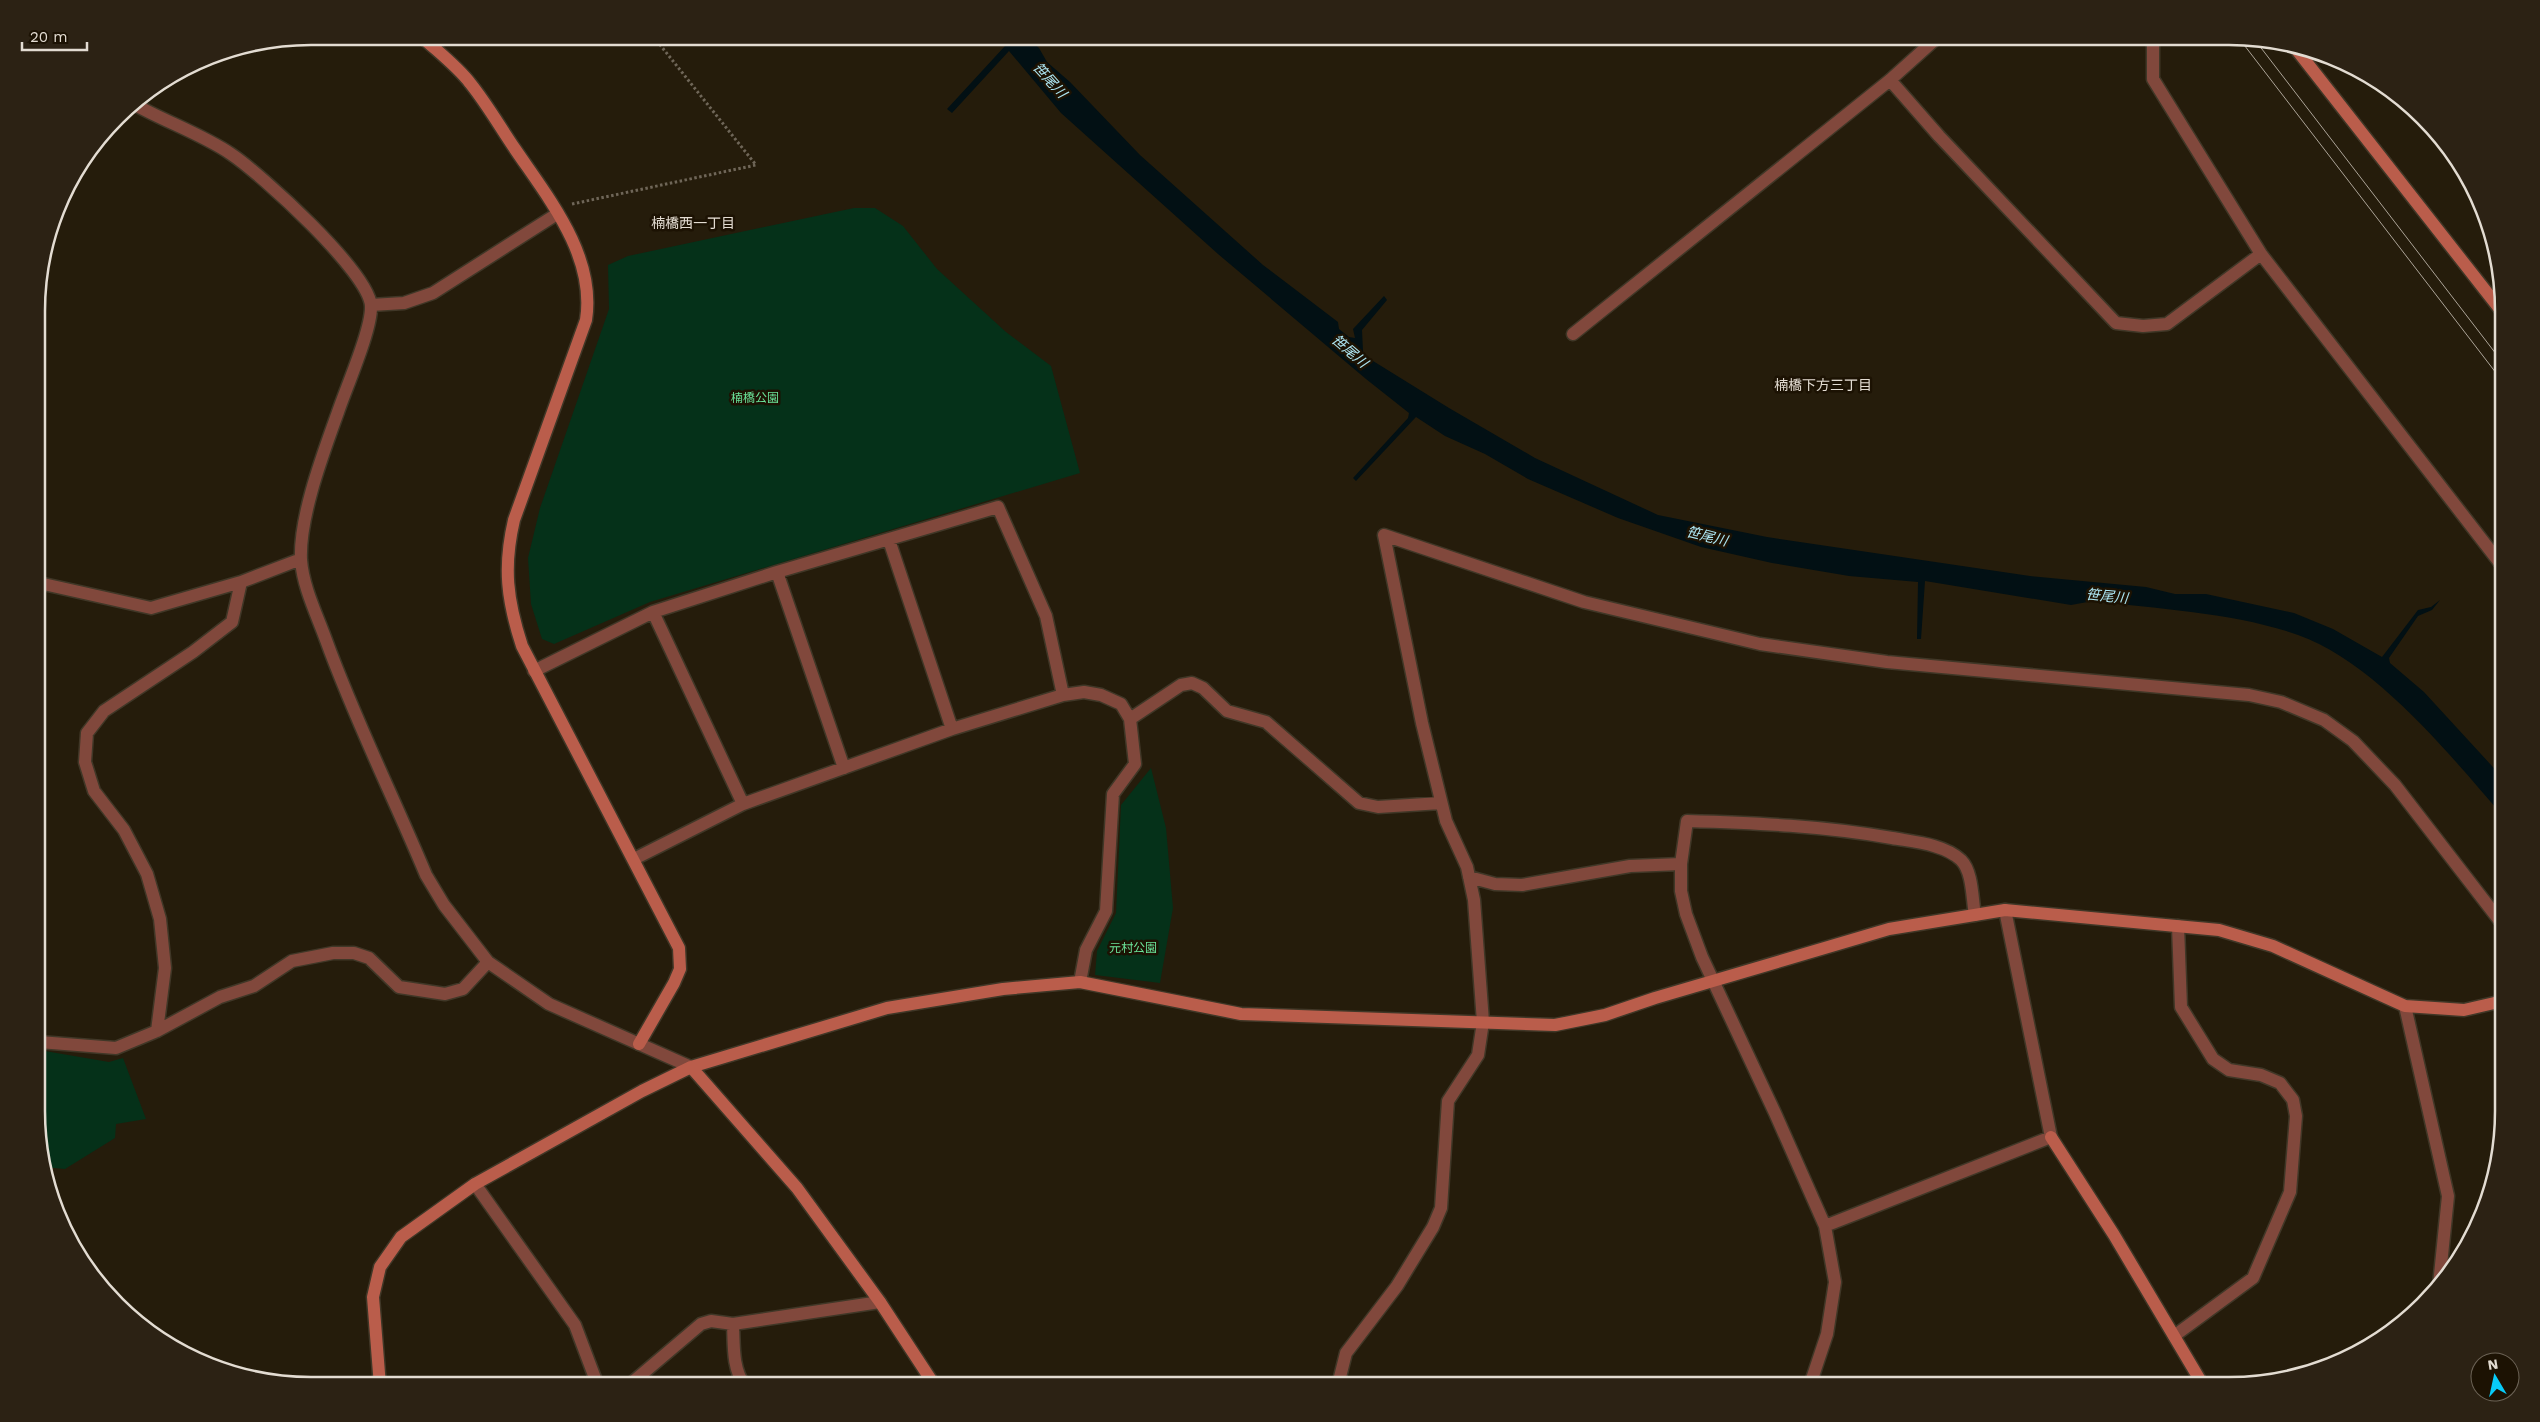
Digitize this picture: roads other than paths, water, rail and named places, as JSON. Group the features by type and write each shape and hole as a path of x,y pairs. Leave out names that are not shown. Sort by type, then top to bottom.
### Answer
{"street":[{"path":"431,45 470,82 556,211 579,256 585,273 589,304 586,320 514,520 508,546 506,572 508,597 522,646 679,948 680,969 639,1044"},
{"path":"1573,334 1890,80 1929,45"},
{"path":"2153,45 2153,79 2261,254 2495,557"},
{"path":"2301,55 2494,302"},
{"path":"1890,80 1945,143 2116,323 2143,326 2168,324 2261,254"},
{"path":"140,107 230,154 280,195 325,239 362,284 371,305 367,328 320,465 305,522 301,559 313,605 335,666 426,875 444,905 488,962 549,1004 691,1067 797,1188 880,1302 929,1377"},
{"path":"371,305 404,303 433,294 556,211"},
{"path":"534,671 653,612 777,572 998,508 1046,616 1063,695"},
{"path":"1340,1377 1346,1353 1397,1286 1433,1227 1441,1208 1448,1101 1478,1056 1483,1022 1474,900 1467,867 1446,821 1441,803 1422,723 1384,535 1497,575 1584,602 1760,644 1887,662 2249,695 2281,702 2324,720 2353,740 2395,785 2495,915"},
{"path":"889,540 952,729"},
{"path":"45,584 151,608 241,582 301,559"},
{"path":"777,572 844,768"},
{"path":"157,1031 165,968 160,919 147,874 124,830 94,791 85,762 87,733 104,711 193,652 232,622 241,582"},
{"path":"653,612 743,804"},
{"path":"1130,719 1181,685 1192,683 1204,688 1228,711 1266,722 1359,803 1378,807 1441,803"},
{"path":"634,859 743,804 952,729 1063,695 1084,692 1101,695 1122,704 1130,719 1135,764 1113,794 1106,911 1086,950 1080,982"},
{"path":"1813,1377 1827,1334 1835,1282 1825,1226 1702,957 1686,914 1681,891 1681,864 1687,822 1761,823 1840,829 1929,845 1961,861 1968,873 1975,915"},
{"path":"1469,877 1495,884 1522,885 1630,866 1681,864"},
{"path":"2005,910 2051,1138 2114,1235 2198,1377"},
{"path":"379,1377 373,1297 380,1267 401,1237 475,1184 642,1091 691,1067 887,1008 1003,989 1080,982 1241,1014 1563,1024 1605,1015 1714,980 1889,929 2005,910 2219,930 2273,946 2405,1006 2464,1010 2495,1003"},
{"path":"2174,1336 2253,1278 2290,1192 2296,1116 2293,1100 2280,1083 2261,1075 2229,1070 2213,1059 2181,1007 2178,926"},
{"path":"45,1042 116,1048 157,1031 220,997 254,986 292,961 333,953 354,954 369,958 399,987 445,994 463,990 488,962"},
{"path":"2405,1006 2448,1196 2440,1273"},
{"path":"1825,1226 2051,1138"},
{"path":"475,1184 575,1325 595,1377"},
{"path":"639,1377 701,1324 712,1321 733,1324 880,1302"},
{"path":"733,1324 734,1357 740,1377"}],"water":[{"name":"笹尾川","path":"1004,45 1036,45 1047,62 1070,82 1140,155 1263,265 1338,322 1339,329 1349,337 1355,338 1353,329 1384,296 1387,300 1362,330 1365,356 1535,458 1658,515 1767,537 2030,576 2146,587 2175,594 2206,594 2294,613 2333,629 2382,657 2418,610 2431,607 2440,600 2432,610 2418,616 2389,658 2390,663 2424,692 2495,769 2495,807 2435,739 2383,688 2355,666 2327,648 2298,635 2274,628 2223,617 2170,609 2093,601 2071,605 1925,581 1921,639 1917,639 1918,582 1849,576 1772,563 1701,547 1618,518 1528,479 1485,454 1445,436 1416,417 1356,481 1353,478 1408,418 1409,413 1218,254 1061,113 1009,51 952,113 947,109 1005,46"}],"tram line":[{"path":"2245,46 2495,372"},
{"path":"2260,47 2495,353"}],"district":[{"name":"楠橋西一丁目","path":"693,223"},
{"name":"楠橋下方三丁目","path":"1823,385"}],"park label":[{"name":"楠橋公園","path":"755,398"},
{"name":"元村公園","path":"1133,948"}]}
